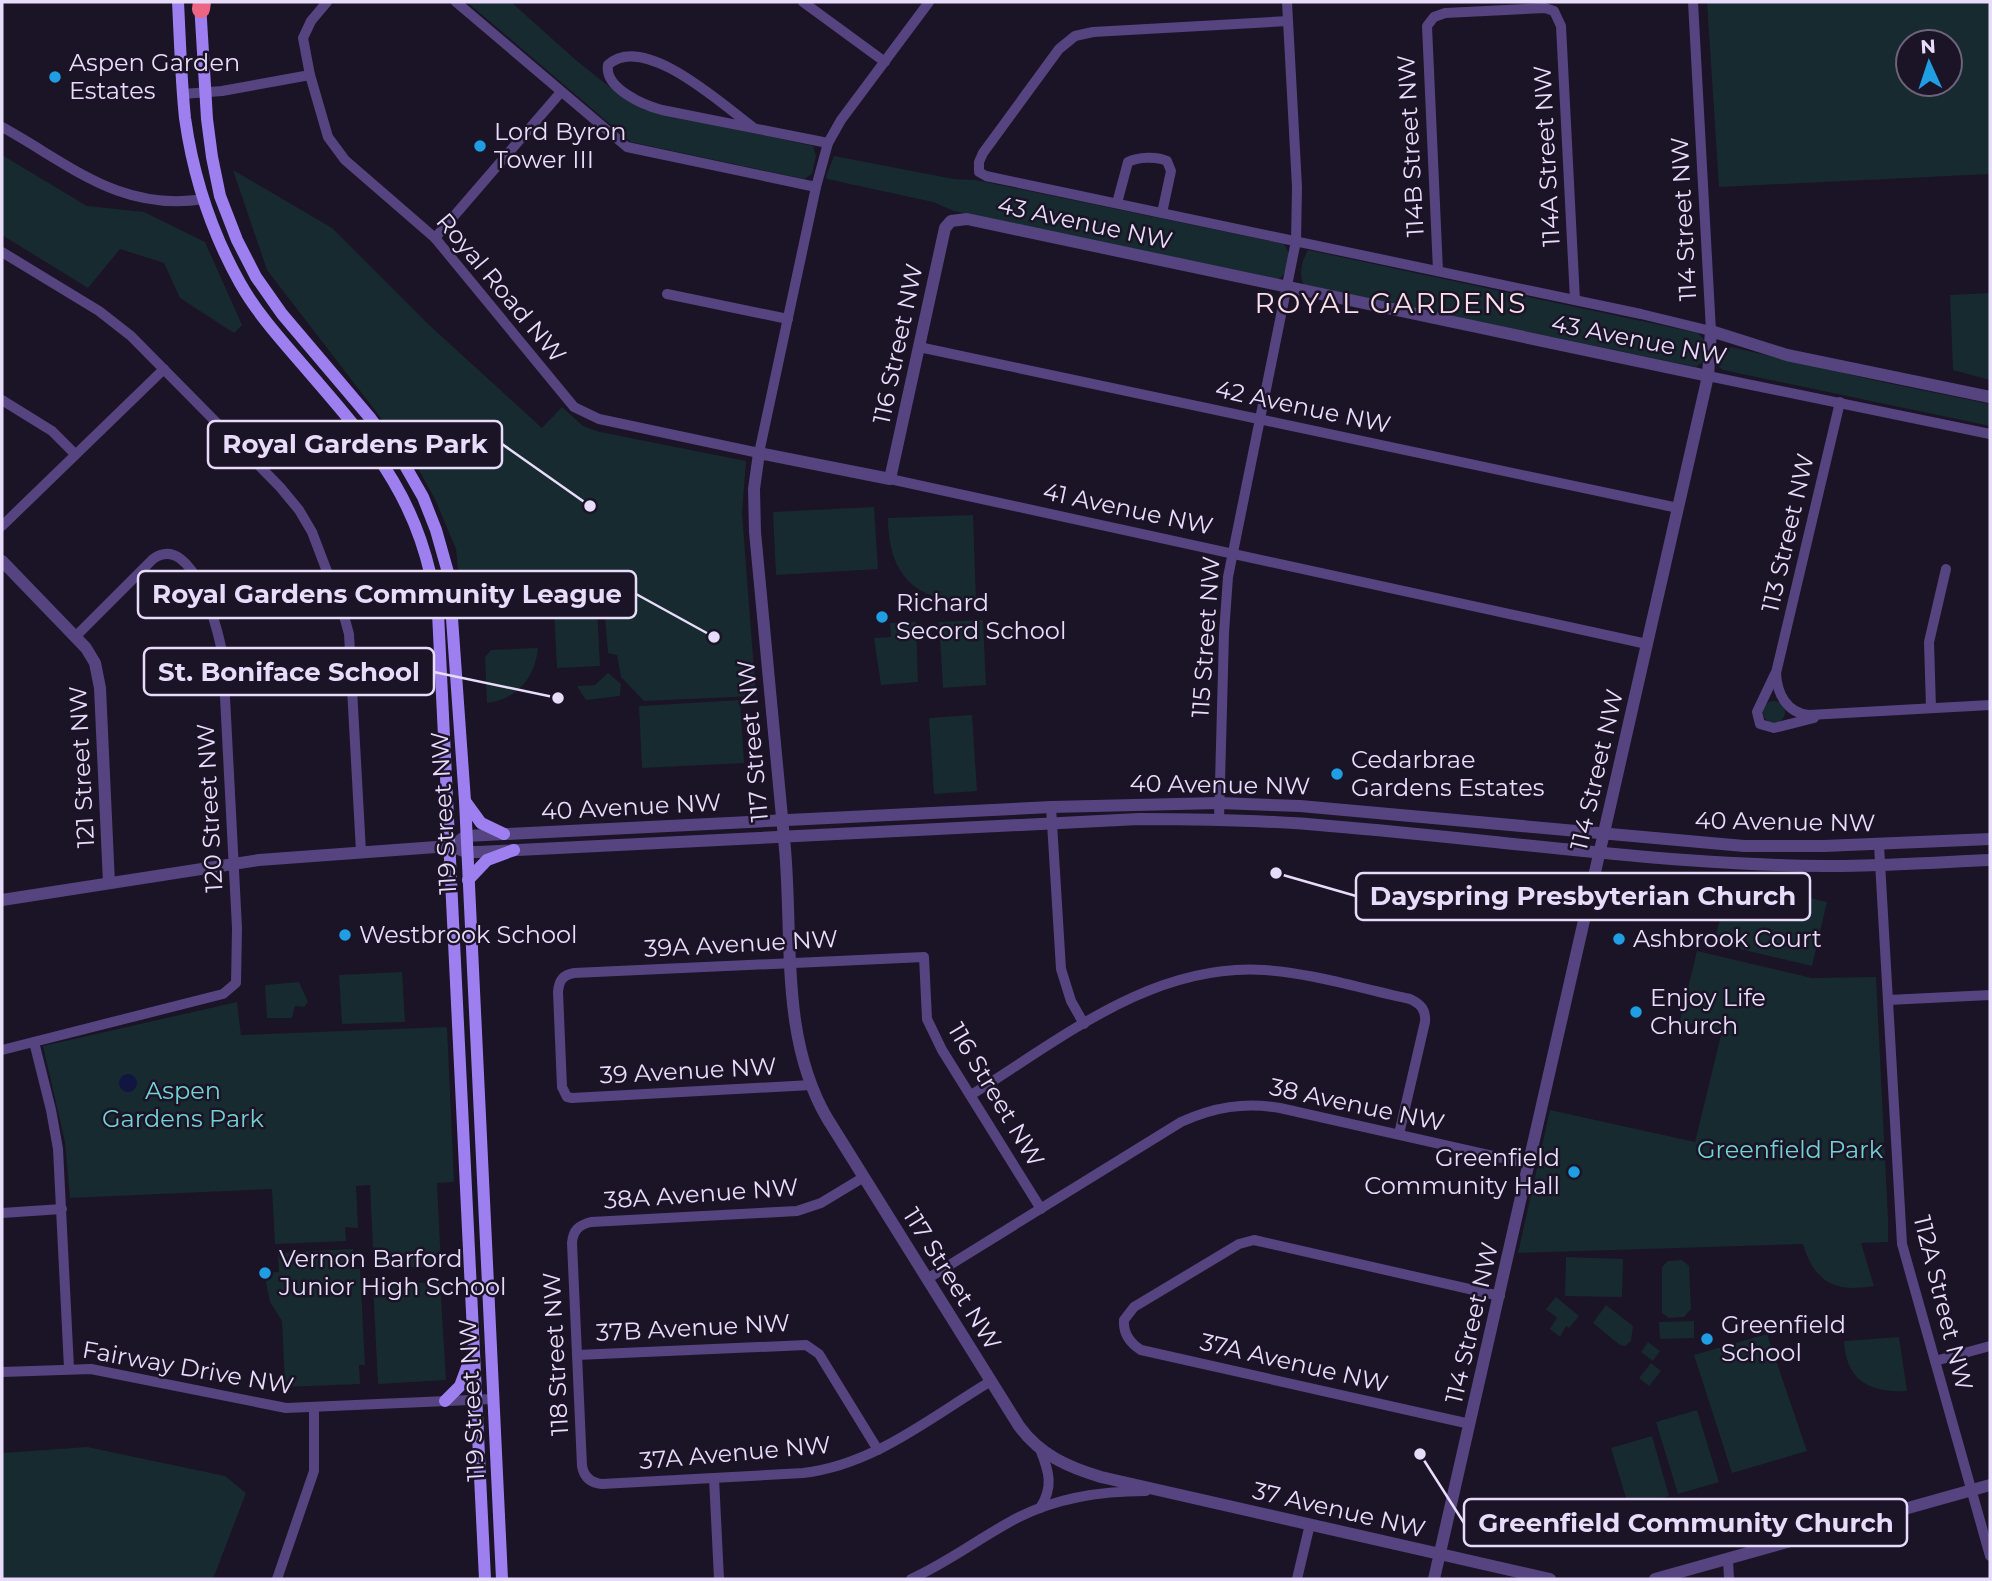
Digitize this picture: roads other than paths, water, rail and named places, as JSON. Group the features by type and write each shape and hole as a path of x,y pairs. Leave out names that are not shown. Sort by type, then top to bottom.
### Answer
{"main road":[{"name":"119 Street NW","path":"178,2 183,94 193,159 221,247 242,286 267,323 358,429 390,472 420,535 433,582 438,613 485,1579"},
{"name":"119 Street NW","path":"201,4 212,157 220,197 256,277 282,314 371,419 403,462 423,497 449,576 465,801 502,1579"},
{"path":"465,801 481,823 505,834"},
{"path":"468,880 487,860 514,849"},
{"path":"445,1401 460,1386 473,1348"}],"street":[{"name":"Royal Road NW","path":"327,2 311,21 303,38 310,75 328,136 335,147 345,160 435,238 573,407 599,419"},
{"path":"456,2 627,147 816,187"},
{"path":"803,2 885,62"},
{"name":"117 Street NW","path":"929,2 841,120 828,144 816,187 759,453 754,489 755,532 782,821 795,1024 811,1085 822,1109 1019,1426 1040,1449"},
{"name":"115 Street NW","path":"1219,820 1225,600 1231,552 1296,241 1297,187 1287,2"},
{"name":"114 Street NW","path":"1434,1579 1708,376 1711,331 1693,2"},
{"name":"114B Street NW","path":"1438,271 1426,35 1431,19 1445,13 1540,8 1554,11"},
{"name":"114A Street NW","path":"1554,11 1561,26 1575,300"},
{"name":"43 Avenue NW","path":"1289,21 1093,32 1075,36 1059,49 983,153 978,165 979,172 986,176 1575,300 1711,331 1787,355 1990,397"},
{"path":"754,128 676,70 658,61 629,57 613,60 608,65 609,79 646,106 828,144"},
{"path":"183,94 206,93 310,75"},
{"path":"435,238 561,92"},
{"path":"2,127 119,193 144,200 187,201 220,197"},
{"name":"43 Avenue NW","path":"1117,203 1128,162 1135,159 1161,158 1167,161 1171,171 1162,213"},
{"name":"43 Avenue NW","path":"951,221 967,219 1990,434"},
{"name":"116 Street NW","path":"890,479 945,228 951,221"},
{"path":"2,252 114,322 164,369 280,487 299,510 312,532 349,634 361,852"},
{"path":"667,294 788,319"},
{"name":"42 Avenue NW","path":"919,348 1678,508"},
{"path":"2,526 164,369"},
{"path":"2,400 52,431 75,454"},
{"name":"113 Street NW","path":"1825,714 1774,728 1760,724 1757,712 1776,673 1840,402"},
{"name":"41 Avenue NW","path":"599,419 1231,552 1647,644"},
{"name":"120 Street NW","path":"34,1042 223,995 236,983 237,928 223,659 219,634 209,606 197,581 177,556 163,554 153,559 76,635"},
{"name":"121 Street NW","path":"2,561 76,635 91,656 98,678 109,883"},
{"path":"1931,708 1929,642 1946,569"},
{"path":"1776,673 1780,693 1785,702 1801,714 1990,705"},
{"name":"40 Avenue NW","path":"450,846 466,836 1051,807 1219,803 1300,806 1744,846 1879,845 1990,839"},
{"path":"1051,807 1060,969 1071,1001 1084,1024"},
{"name":"40 Avenue NW","path":"2,900 233,863 361,852 450,846 467,852 1139,819 1348,827 1600,853 1778,865 1880,866 1990,860"},
{"name":"112A Street NW","path":"1879,845 1901,1236 1990,1556"},
{"name":"116 Street NW","path":"924,957 927,1019 942,1049 1041,1209"},
{"name":"39A Avenue NW","path":"567,1097 562,1087 558,992 561,979 574,973 924,957"},
{"path":"971,1095 1084,1024 1129,998 1160,985 1202,975 1247,970 1296,974 1410,999 1422,1006 1424,1023 1399,1134"},
{"path":"1888,1000 1990,995"},
{"path":"2,1050 34,1042 55,1126 62,1209 69,1368"},
{"name":"39 Avenue NW","path":"567,1097 811,1085"},
{"name":"38 Avenue NW","path":"927,1279 1181,1122 1233,1105 1266,1105 1529,1164"},
{"name":"38A Avenue NW","path":"577,1228 591,1222 797,1211 821,1203 864,1177"},
{"path":"2,1213 62,1209"},
{"name":"118 Street NW","path":"577,1228 572,1243 582,1466 587,1478"},
{"name":"37A Avenue NW","path":"1470,1424 1141,1350 1130,1340 1124,1324 1126,1315 1134,1307 1239,1244 1254,1240 1500,1296"},
{"name":"37B Avenue NW","path":"577,1355 799,1343 811,1346 819,1354 878,1450"},
{"path":"1935,1362 1990,1346"},
{"name":"Fairway Drive NW","path":"2,1372 91,1369 270,1406 314,1408 493,1399"},
{"name":"37A Avenue NW","path":"587,1478 602,1484 827,1470 855,1462 878,1450 991,1381"},
{"path":"277,1579 314,1471 314,1408"},
{"path":"1040,1449 1049,1483 1048,1494 1040,1508"},
{"name":"37 Avenue NW","path":"1040,1449 1059,1462 1080,1471 1550,1579"},
{"path":"714,1478 719,1579"},
{"path":"1655,1579 1990,1485"},
{"name":"37 Avenue NW","path":"911,1579 1040,1508 1101,1494 1160,1491"},
{"path":"1297,1579 1310,1524"},
{"path":"1728,1559 1729,1579"}],"place":[{"name":"Aspen Garden Estates","path":"55,77"},
{"name":"Lord Byron Tower III","path":"480,146"},
{"name":"Royal Gardens Park","path":"590,506"},
{"name":"Richard Secord School","path":"882,617"},
{"name":"Royal Gardens Community League","path":"714,637"},
{"name":"St. Boniface School","path":"558,698"},
{"name":"Cedarbrae Gardens Estates","path":"1337,774"},
{"name":"Dayspring Presbyterian Church","path":"1276,873"},
{"name":"Westbrook School","path":"345,935"},
{"name":"Ashbrook Court","path":"1619,939"},
{"name":"Enjoy Life Church","path":"1636,1012"},
{"name":"Greenfield Community Hall","path":"1574,1172"},
{"name":"Vernon Barford Junior High School","path":"265,1273"},
{"name":"Greenfield School","path":"1707,1339"},
{"name":"Greenfield Community Church","path":"1420,1454"}],"district":[{"name":"ROYAL GARDENS","path":"1391,303"}],"park label":[{"name":"Aspen Gardens Park","path":"183,1105"},
{"name":"Greenfield Park","path":"1790,1150"}]}
